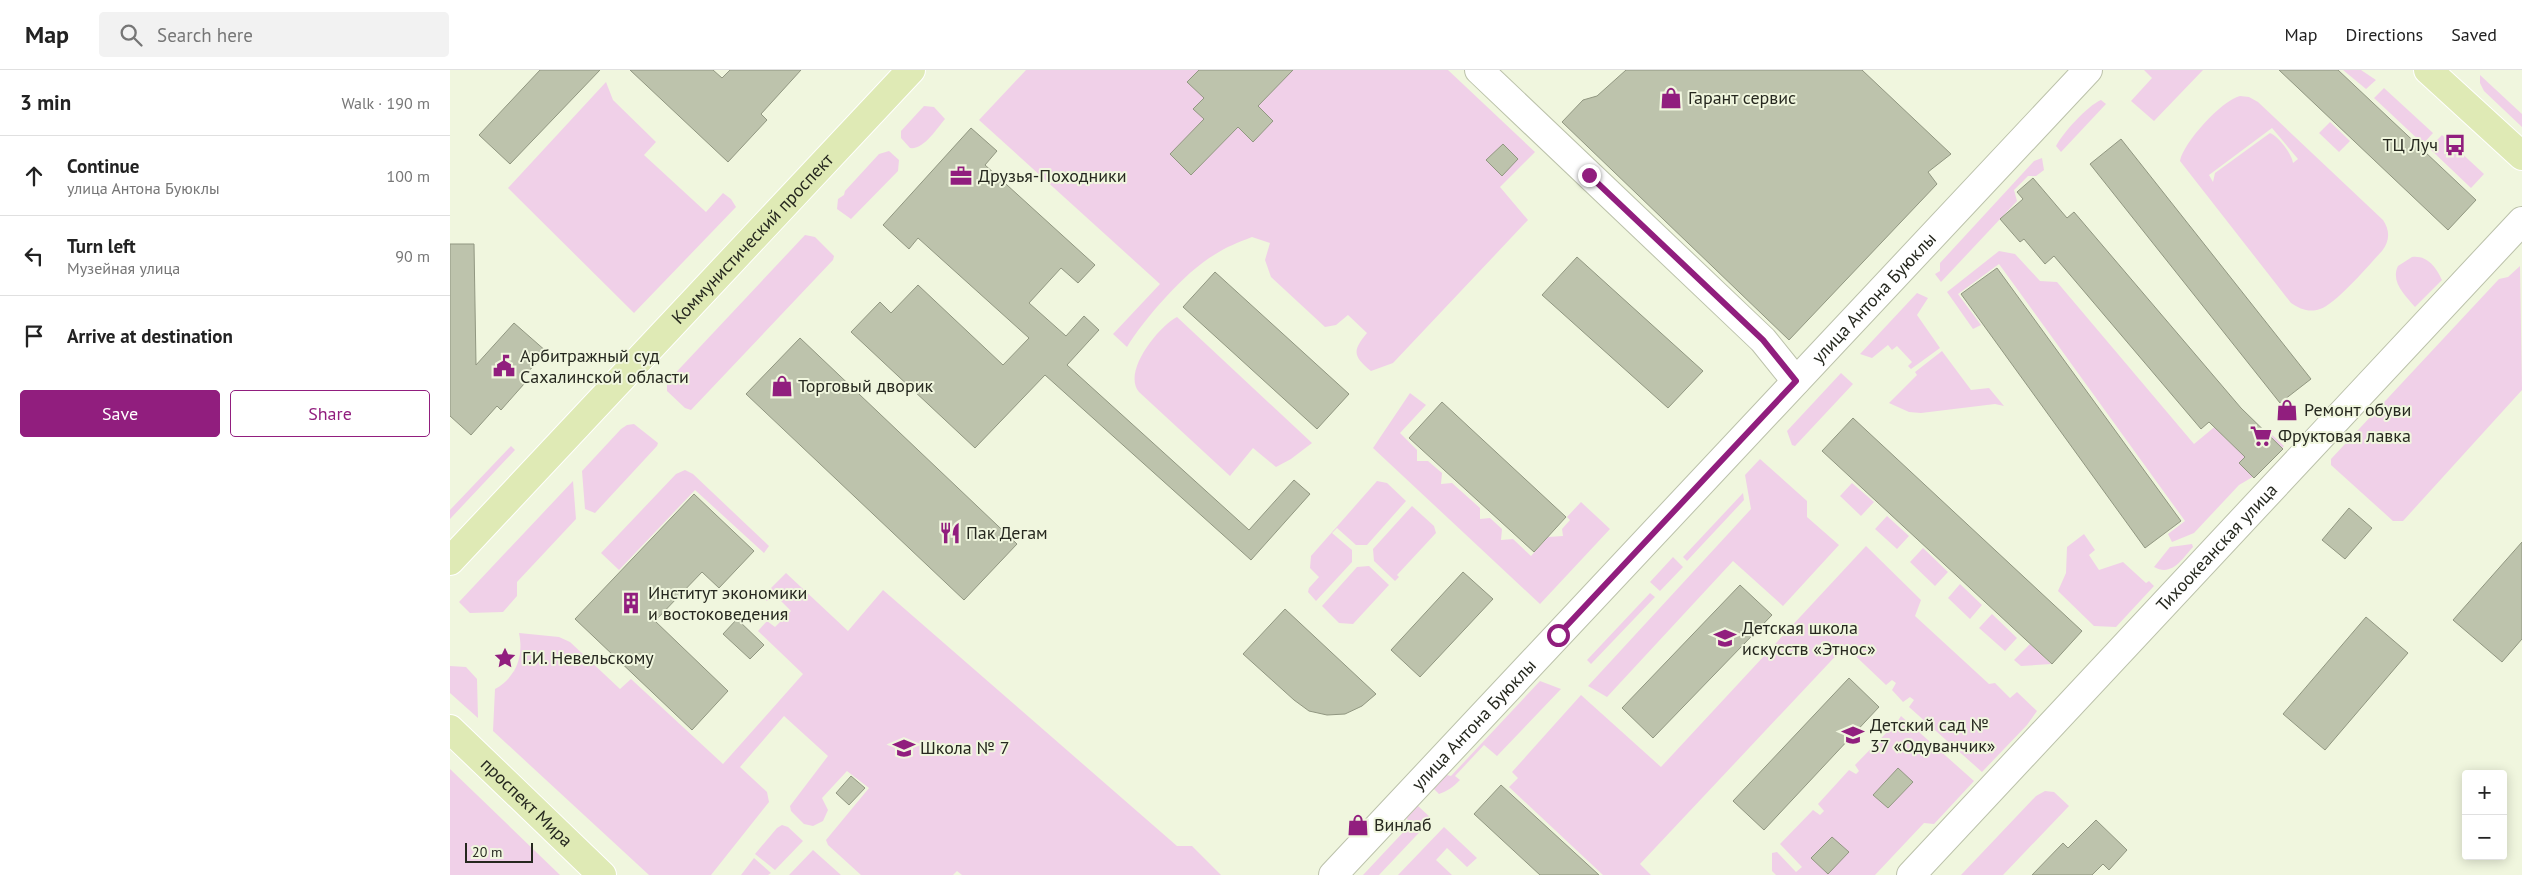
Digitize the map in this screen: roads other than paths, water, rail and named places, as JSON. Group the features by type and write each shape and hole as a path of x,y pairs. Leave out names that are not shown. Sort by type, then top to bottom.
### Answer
{"main road":[{"name":"Коммунистический проспект","path":"450,561 912,70"},
{"path":"2428,70 2522,156"},
{"name":"проспект Мира","path":"450,729 602,875"}],"street":[{"path":"1479,70 1763,340 1796,381"},
{"name":"улица Антона Буюклы","path":"1333,875 2088,70"},
{"name":"Тихоокеанская улица","path":"1911,875 2522,221"}],"place":[{"name":"Гарант сервис","path":"1671,98"},
{"name":"ТЦ Луч","path":"2455,145"},
{"name":"Друзья-Походники","path":"961,176"},
{"name":"Арбитражный суд Сахалинской области","path":"504,366"},
{"name":"Торговый дворик","path":"782,386"},
{"name":"Ремонт обуви","path":"2287,410"},
{"name":"Фруктовая лавка","path":"2261,436"},
{"name":"Пак Дегам","path":"950,533"},
{"name":"Институт экономики и востоковедения","path":"631,603"},
{"name":"Детская школа искусств «Этнос»","path":"1725,638"},
{"name":"Г.И. Невельскому","path":"505,658"},
{"name":"Детский сад № 37 «Одуванчик»","path":"1853,735"},
{"name":"Школа № 7","path":"904,748"},
{"name":"Винлаб","path":"1358,825"}]}
